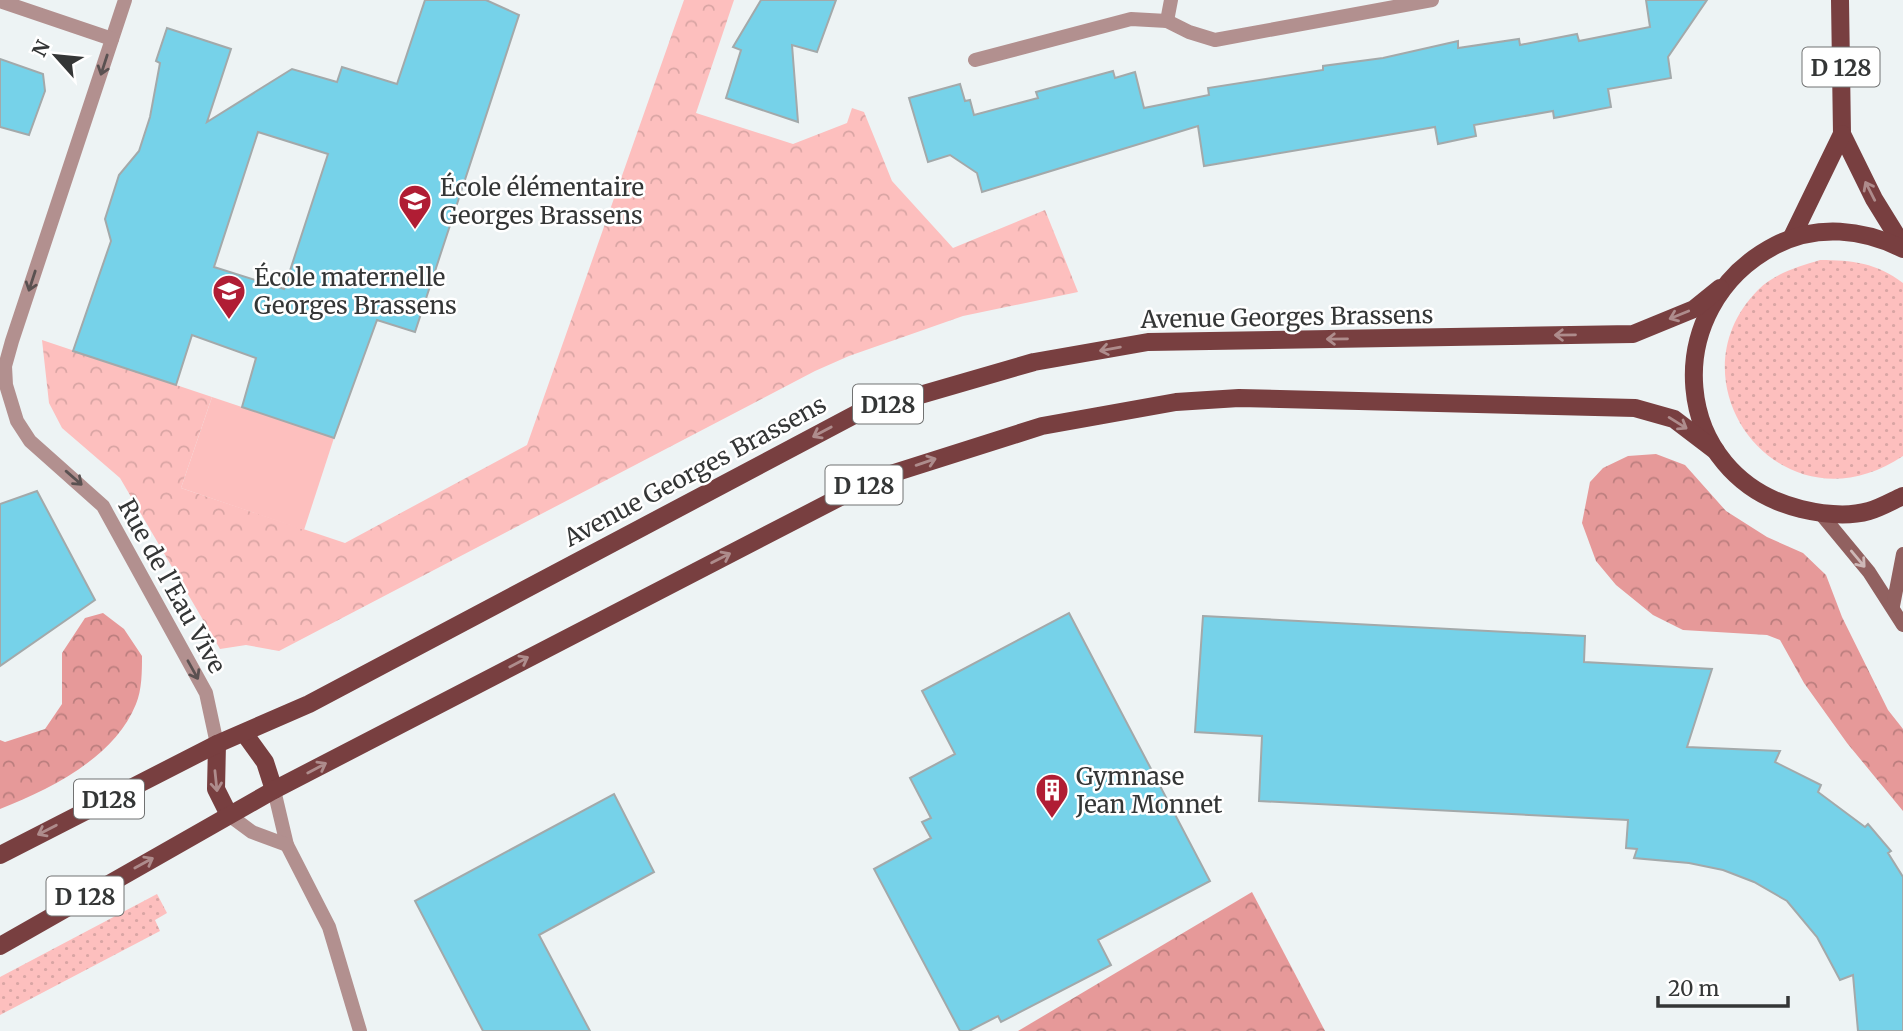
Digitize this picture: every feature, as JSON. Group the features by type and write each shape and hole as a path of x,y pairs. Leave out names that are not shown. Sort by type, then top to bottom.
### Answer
{"main road":[{"name":"D 128","path":"1840,0 1842,134 1874,199 1903,248"},
{"name":"D 128","path":"1792,237 1842,134"},
{"path":"1903,248 1879,237 1835,230 1792,237 1752,257 1720,288 1700,328 1692,371 1699,413 1716,451 1753,488 1780,504 1821,514 1868,511 1903,496"},
{"name":"Avenue Georges Brassens","path":"0,855 217,744 309,704 858,413 1009,369 1147,342 1633,334 1694,309 1720,288"},
{"name":"D 128","path":"0,946 274,790 875,479 1042,426 1176,402 1239,398 1635,408 1674,419 1716,451"},
{"path":"244,733 265,762 274,790"},
{"path":"217,744 216,789 229,815"}],"street":[{"name":"Rue de l'Eau Vive","path":"125,0 12,341 5,366 6,385 17,421 30,441 103,506 206,693 217,744"},
{"path":"1167,21 1171,0"},
{"path":"975,60 1131,19 1167,21 1189,32 1215,40 1432,0"},
{"path":"0,1 112,39"},
{"path":"1821,514 1893,606 1903,625"},
{"path":"1893,606 1903,554"},
{"path":"274,790 287,845 329,927 360,1031"},
{"path":"229,815 252,832 287,845"}],"green space":[{"path":"684,0 734,0 696,113 793,144 847,123 852,108 864,112 892,181 953,248 1045,210 1078,292 963,316 849,356 815,371 279,651 246,645 220,649 120,478 62,428 49,403 42,340 212,397 181,488 345,543 527,445"},
{"path":"1820,260 1864,264 1884,271 1903,283 1903,456 1858,476 1816,477 1780,464 1751,438 1732,405 1725,367 1733,327 1758,290 1787,271"},
{"path":"212,397 334,438 304,530 181,488"},
{"path":"1656,454 1685,465 1726,511 1767,537 1803,553 1826,575 1842,617 1888,710 1903,729 1903,811 1847,743 1804,683 1780,640 1767,635 1683,630 1653,615 1616,585 1596,561 1582,523 1590,482 1603,468 1628,456"},
{"path":"103,613 124,629 142,656 142,674 136,704 113,740 79,769 40,792 0,809 0,740 5,742 45,729 62,704 62,653 85,618"},
{"path":"1252,892 1325,1031 1018,1031"},
{"path":"157,894 167,913 155,920 160,931 0,1015 0,977"}],"building":[{"path":"425,0 486,0 519,15 415,332 377,320 334,438 242,407 256,358 192,335 176,385 73,351 111,241 105,219 119,175 139,151 150,117 160,63 156,61 167,28 231,49 207,122 292,69 337,82 342,67 397,84","holes":["258,132 328,154 284,289 214,267"]},
{"path":"761,0 836,0 817,52 792,45 798,122 726,98 741,50 733,47"},
{"path":"1646,0 1707,0 1668,57 1671,78 1608,89 1611,107 1554,118 1553,111 1474,125 1476,136 1438,144 1435,127 1204,166 1198,126 982,192 977,173 950,155 928,162 909,98 960,84 965,101 970,100 974,115 1038,98 1036,92 1113,71 1115,78 1135,72 1144,108 1209,95 1208,88 1323,70 1323,66 1383,58 1458,41 1458,48 1519,39 1520,45 1577,34 1579,41 1650,27"},
{"path":"0,59 43,74 45,91 29,135 0,127"},
{"path":"37,491 95,600 0,666 0,504"},
{"name":"Gymnase Jean Monnet","path":"1069,613 1210,881 1098,940 1111,965 1001,1022 998,1016 969,1031 960,1031 874,869 931,838 922,822 931,818 910,778 955,754 922,691"},
{"path":"1203,616 1585,636 1584,662 1712,669 1687,747 1780,751 1775,762 1821,785 1818,792 1865,827 1868,824 1891,851 1888,853 1903,877 1903,1031 1858,1031 1853,975 1840,980 1817,937 1787,901 1754,882 1723,870 1689,863 1634,858 1637,849 1626,848 1628,820 1259,801 1262,736 1195,732"},
{"path":"614,794 654,872 539,935 590,1031 483,1031 415,901"}],"place":[{"name":"École élémentaire Georges Brassens","path":"415,231"},
{"name":"École maternelle Georges Brassens","path":"229,321"},
{"name":"Gymnase Jean Monnet","path":"1052,820"}]}
